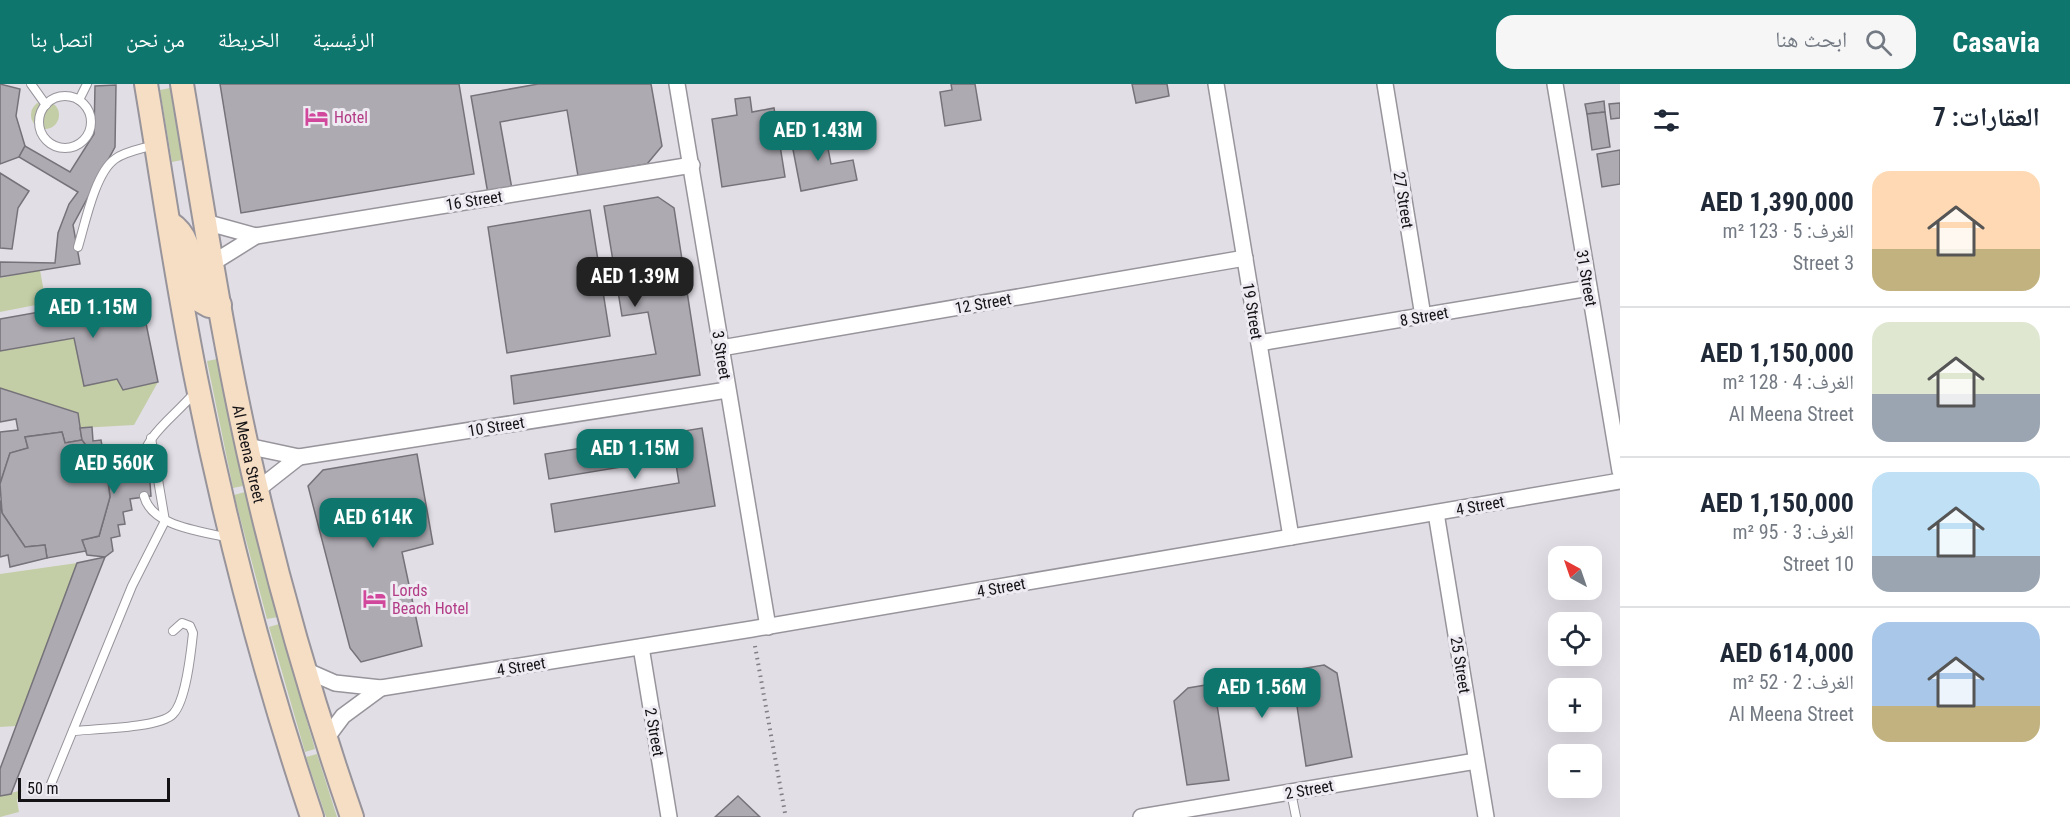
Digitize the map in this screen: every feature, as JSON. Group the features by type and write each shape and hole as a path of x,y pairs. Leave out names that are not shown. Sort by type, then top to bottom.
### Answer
{"main road":[{"path":"146,84 198,389 233,539 281,719 312,817"},
{"name":"Al Meena Street","path":"182,84 212,264 257,490 303,669 352,817"},
{"path":"169,222 182,234 188,245 200,301 209,306 220,304"}],"street":[{"name":"3 Street","path":"677,84 768,627"},
{"name":"19 Street","path":"1216,84 1291,537"},
{"name":"27 Street","path":"1385,84 1423,316"},
{"name":"31 Street","path":"1555,84 1620,471"},
{"name":"16 Street","path":"212,264 256,236 692,165"},
{"name":"16 Street","path":"205,222 256,236"},
{"name":"12 Street","path":"721,348 1245,258"},
{"name":"8 Street","path":"1259,343 1589,288"},
{"name":"10 Street","path":"248,446 300,457 727,390"},
{"name":"10 Street","path":"257,490 300,457"},
{"name":"4 Street","path":"303,669 335,683 381,688 768,627 1620,481"},
{"name":"25 Street","path":"1436,513 1486,817"},
{"name":"2 Street","path":"641,647 669,817"},
{"name":"4 Street","path":"325,740 343,716 381,688"},
{"name":"2 Street","path":"1141,817 1476,761"}],"lane":[{"path":"32,84 46,105"},
{"path":"79,100 87,84"},
{"path":"62,96 79,100 90,114 90,132 78,146 60,148 45,139 39,122 46,105 62,96"},
{"path":"78,247 100,178 106,167 116,158 156,144"},
{"path":"140,471 142,454 151,438 198,389"},
{"path":"51,784 132,586 165,521 151,438"},
{"path":"144,496 149,509 165,521 233,539"},
{"path":"73,731 140,724 165,720 173,715 180,702 194,633 190,626 182,623 173,631"},
{"path":"1291,792 1296,817"}],"path":[{"path":"752,629 786,813"}],"green space":[{"path":"170,88 182,160 172,162 160,90"},
{"path":"45,101 55,105 59,115 55,125 45,129 35,125 31,115 35,105"},
{"path":"40,270 46,303 0,312 0,278"},
{"path":"74,338 84,386 117,379 123,390 158,382 134,425 80,428 77,413 0,388 0,351"},
{"path":"217,359 243,486 233,488 207,361"},
{"path":"245,492 278,617 267,619 234,495"},
{"path":"77,563 16,726 0,727 0,574"},
{"path":"279,624 315,749 305,752 269,627"},
{"path":"317,754 337,817 326,817 306,757"},
{"path":"22,790 17,800 19,812 0,817 0,796"}],"building":[{"path":"0,84 20,89 16,116 25,146 19,157 0,164"},
{"path":"220,84 459,84 474,174 241,213"},
{"path":"538,84 651,84 662,146 647,164 578,176 567,110 500,122 512,189 488,194 471,96"},
{"path":"951,84 975,84 981,120 945,126 940,92 952,90"},
{"path":"1132,84 1167,84 1169,96 1136,103"},
{"path":"116,85 115,147 73,225 80,264 0,277 0,262 55,263 58,233 69,204 78,192 19,157 25,146 70,172 94,134 95,86"},
{"path":"750,97 752,112 774,108 785,177 722,187 712,119 737,115 735,99"},
{"path":"1604,101 1605,112 1587,114 1585,104"},
{"path":"1620,103 1620,118 1611,119 1609,104"},
{"path":"1605,112 1610,147 1592,150 1587,114"},
{"path":"824,128 831,164 853,160 857,180 801,191 790,134"},
{"path":"1620,150 1620,184 1602,187 1597,154"},
{"path":"0,173 29,191 18,208 12,249 0,248"},
{"path":"658,197 674,208 700,375 514,404 511,376 656,354 648,312 622,316 604,206"},
{"path":"590,210 610,336 507,353 488,227"},
{"path":"140,294 158,382 123,390 117,379 84,386 74,338 0,351 0,319"},
{"path":"0,388 78,413 82,440 65,443 62,432 25,437 28,448 10,453 0,484 0,432 18,430 16,419 0,422"},
{"path":"92,427 93,441 101,440 103,451 113,450 115,462 125,461 127,473 149,470 151,496 130,499 132,510 123,512 125,524 118,525 120,536 111,538 113,551 105,557 87,555 82,540 99,536 110,497 107,474 82,440 80,428"},
{"path":"702,428 715,506 555,532 551,504 679,483 675,458 549,479 545,454"},
{"path":"62,432 65,443 82,440 107,474 110,497 99,536 82,540 86,551 47,558 45,545 25,547 2,513 0,484 10,453 28,448 25,437"},
{"name":"Lords Beach Hotel","path":"417,454 433,544 402,552 422,646 361,662 350,648 308,486 323,470"},
{"path":"0,500 2,513 25,547 45,545 47,558 10,567 8,555 0,557"},
{"path":"105,557 11,794 0,796 0,769 77,563"},
{"path":"1324,665 1337,673 1352,757 1306,766 1295,693 1217,705 1229,780 1187,785 1174,701 1188,688"},
{"path":"738,796 760,817 715,817"}],"place":[{"name":"Hotel","path":"316,117"},
{"name":"Lords Beach Hotel","path":"374,599"}]}
